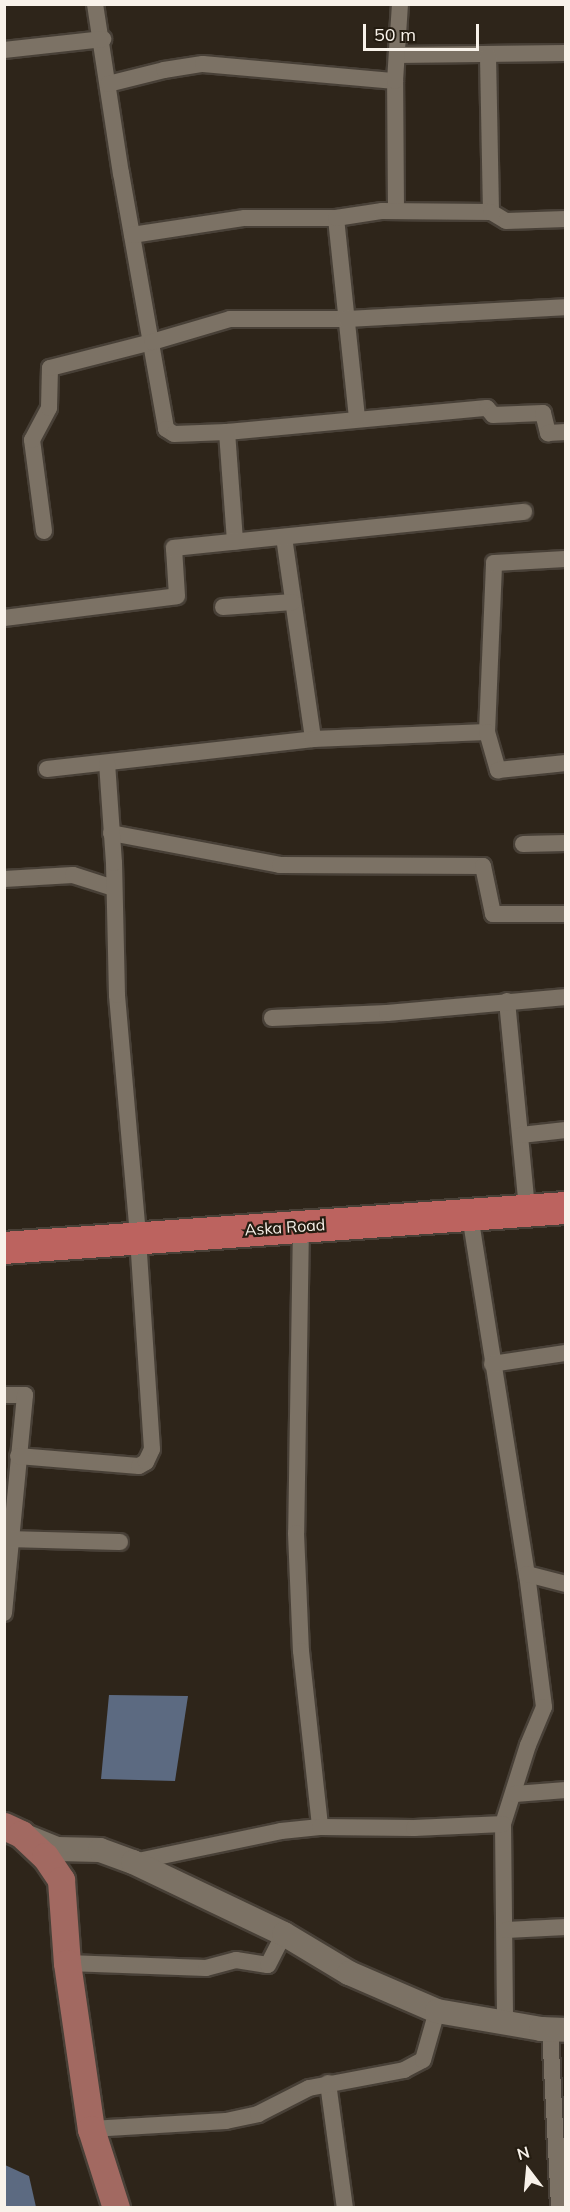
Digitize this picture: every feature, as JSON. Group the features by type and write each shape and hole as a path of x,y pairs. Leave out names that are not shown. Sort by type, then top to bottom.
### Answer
{"highway":[{"path":"4,1232 137,1231 468,1208 526,1198 566,1196"},
{"name":"Aska Road","path":"4,1248 137,1231 301,1225 468,1208 566,1209"}],"main road":[{"path":"13,1830 45,1856 61,1880 68,1963 91,2129 116,2208"}],"street":[{"path":"95,4 103,39 132,235 166,429 174,434 227,432 487,408 493,415 543,414 548,433 566,432"},
{"path":"396,211 395,81 400,4"},
{"path":"4,50 103,39"},
{"path":"396,55 488,56 566,53"},
{"path":"488,56 491,212"},
{"path":"108,84 164,70 203,64 395,81"},
{"path":"132,235 245,218 336,218 396,211 491,212 507,221 566,219"},
{"path":"336,218 357,419"},
{"path":"44,531 32,440 50,408 50,368 230,319 346,319 566,307"},
{"path":"227,432 235,542"},
{"path":"4,618 177,596 174,548 524,512"},
{"path":"284,537 313,739"},
{"path":"566,559 494,563 487,732 498,770 566,763"},
{"path":"223,608 293,602"},
{"path":"47,769 313,739 487,732"},
{"path":"18,1456 139,1466 146,1462 152,1449 137,1231 117,996 114,888 106,763"},
{"path":"111,834 280,865 483,866 493,915 566,914"},
{"path":"523,844 566,843"},
{"path":"4,879 73,875 114,888"},
{"path":"272,1018 387,1013 566,997"},
{"path":"507,1001 526,1198"},
{"path":"521,1135 566,1130"},
{"path":"468,1208 527,1574 544,1707 528,1745 515,1794 503,1824 506,2023"},
{"path":"301,1225 296,1533 301,1651 320,1827"},
{"path":"492,1364 566,1353"},
{"path":"4,1395 25,1395 7,1538 4,1613"},
{"path":"7,1538 120,1542"},
{"path":"527,1574 566,1584"},
{"path":"515,1794 566,1790"},
{"path":"133,1862 281,1831 320,1827 414,1828 503,1824"},
{"path":"13,1830 57,1849 100,1850 133,1862 284,1934 349,1973 437,2011 558,2030 559,2208"},
{"path":"506,1930 566,1927"},
{"path":"68,1963 206,1968 236,1960 268,1965 284,1934"},
{"path":"91,2129 226,2121 258,2114 309,2088 404,2070 423,2061 437,2011"},
{"path":"328,2083 345,2208"}],"water":[{"path":"109,1695 188,1696 175,1781 101,1779"},
{"path":"5,2165 29,2176 36,2207 5,2207"}]}
